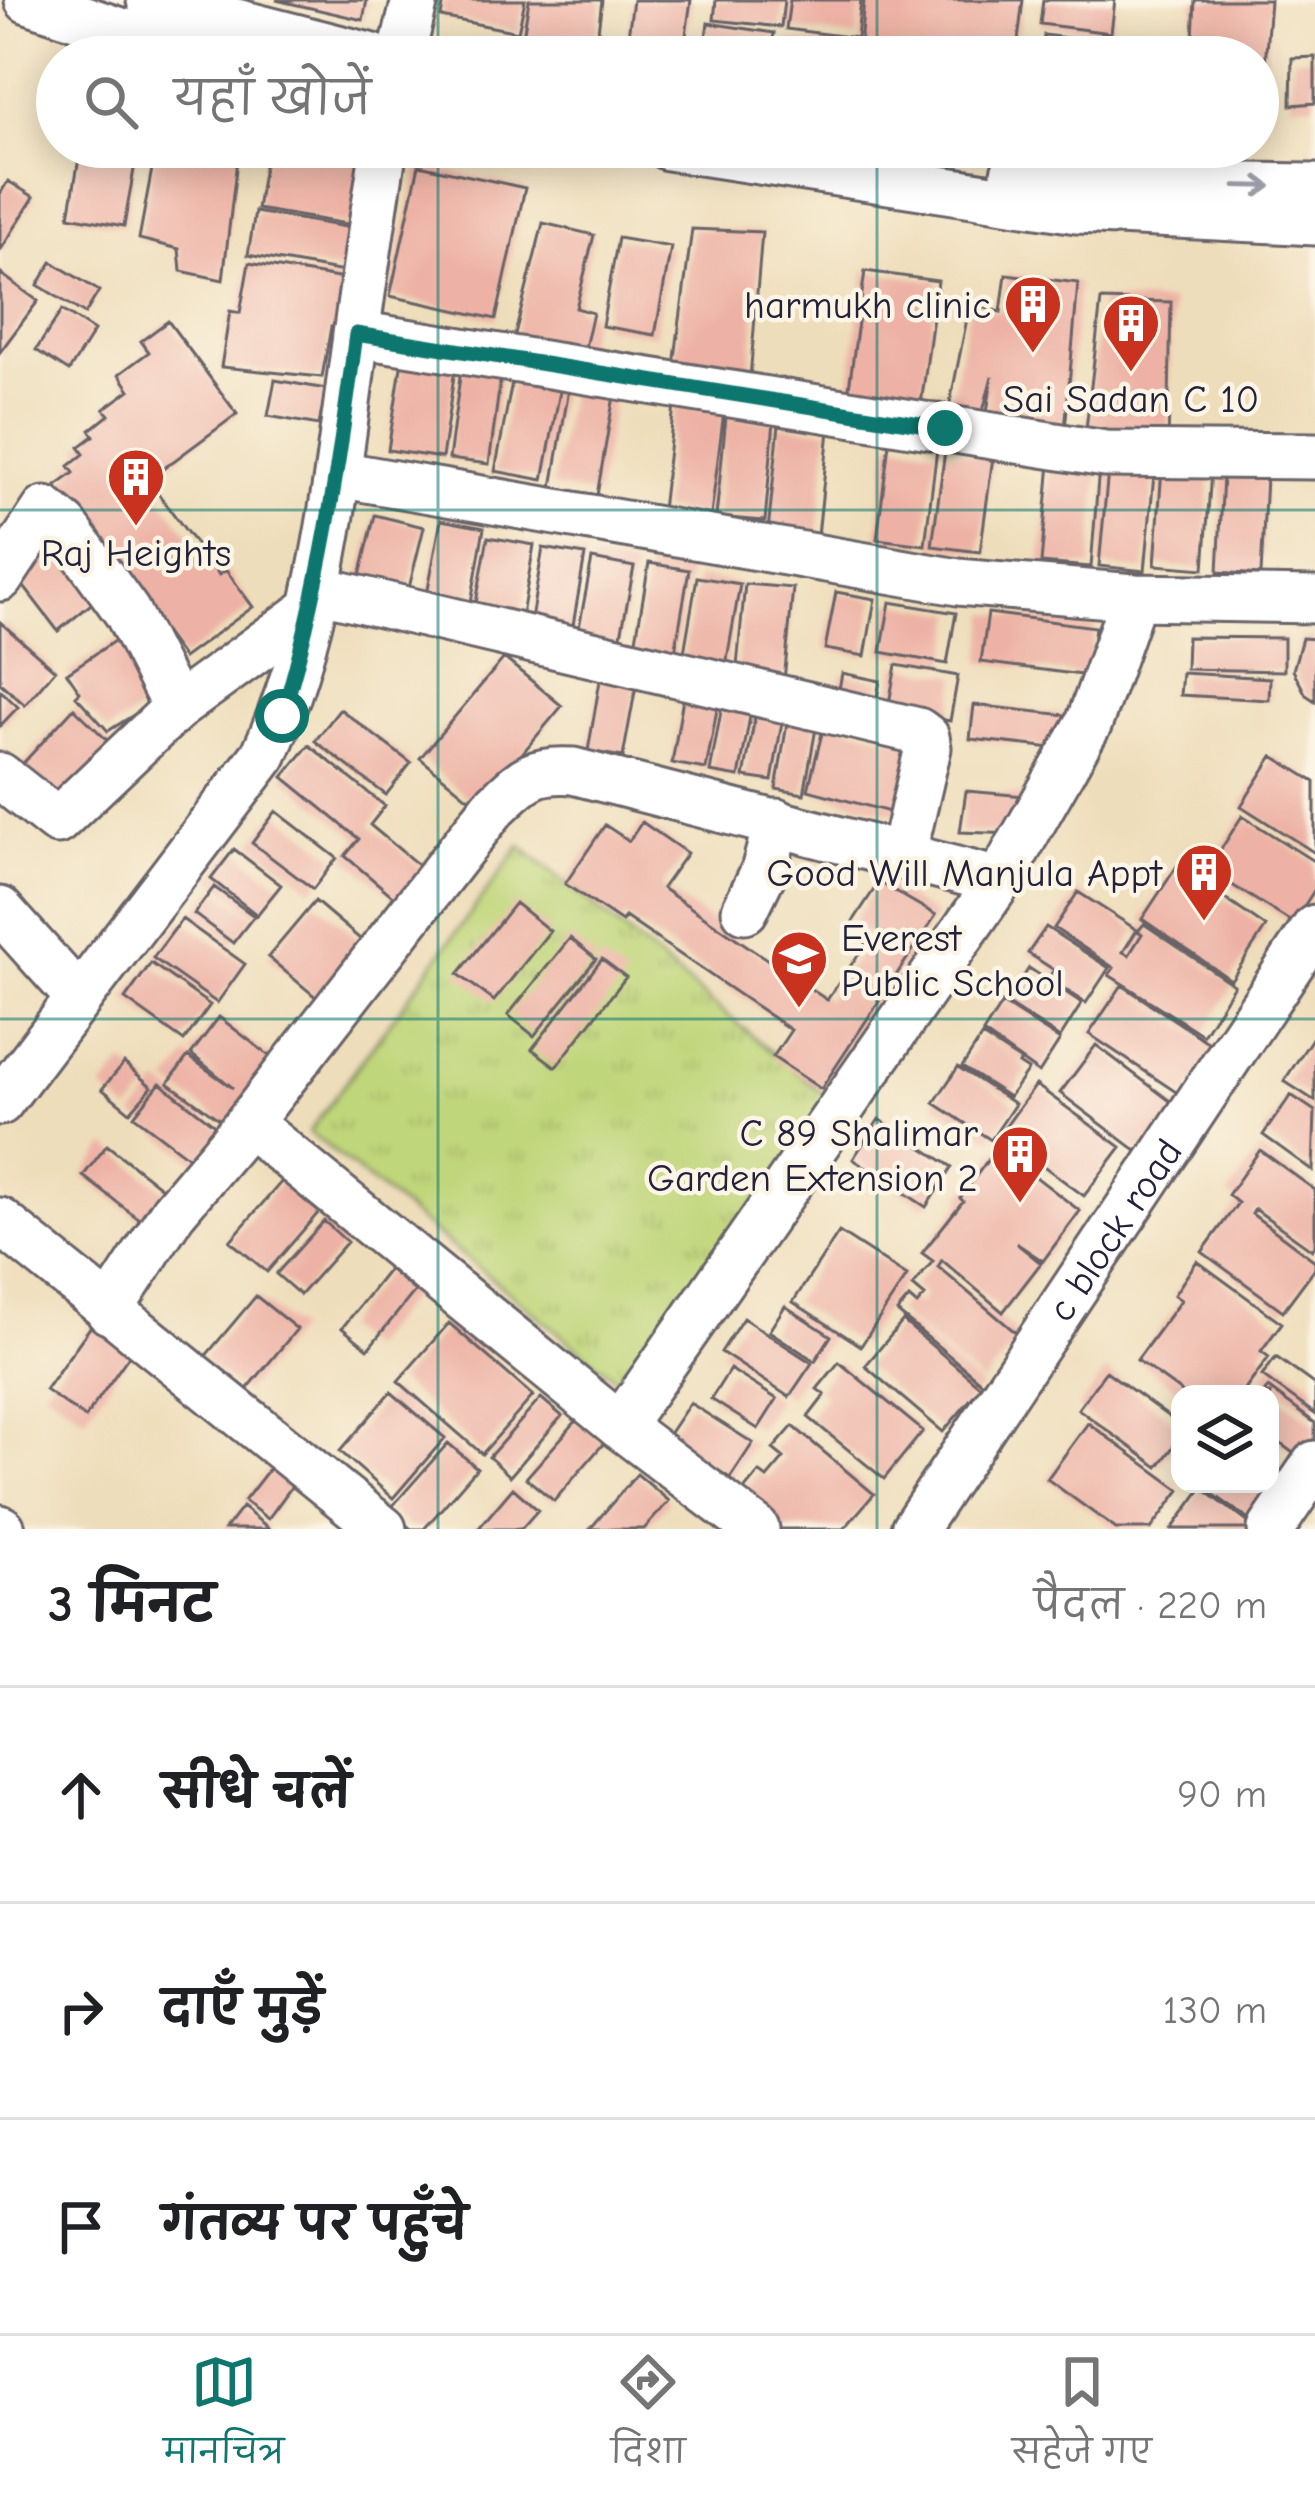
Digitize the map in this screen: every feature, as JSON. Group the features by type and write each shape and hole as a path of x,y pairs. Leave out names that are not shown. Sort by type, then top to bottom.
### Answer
{"street":[{"path":"28,0 142,36"},
{"path":"150,0 291,36"},
{"path":"406,36 415,0"},
{"path":"0,1102 264,755 282,716 315,599 338,474 381,168"},
{"path":"804,168 1077,210 1315,223"},
{"path":"968,168 1163,185 1315,187"},
{"path":"356,334 1105,454 1315,456"},
{"path":"338,474 958,582 1134,597 1315,600"},
{"path":"0,578 45,510 65,526 127,612 176,708"},
{"path":"620,1426 999,881 1089,723 1134,597"},
{"path":"0,776 57,821 176,708 315,599"},
{"path":"315,599 918,731 926,737 928,748 903,854"},
{"path":"109,1311 172,1212 248,1123 493,808 528,775 548,769 573,771 999,881"},
{"path":"745,910 764,872 777,822"},
{"path":"0,910 80,998"},
{"name":"c block road","path":"914,1529 1315,928"},
{"path":"248,1123 620,1426 756,1529"},
{"path":"0,1221 383,1529"},
{"path":"1271,1529 1315,1464"}],"green space":[{"path":"520,846 837,1105 638,1396 309,1132"}],"building":[{"path":"276,0 367,0 363,20"},
{"path":"444,0 525,0 518,32 441,17"},
{"path":"529,0 602,0 597,36 523,36"},
{"path":"633,0 691,0 686,36 628,36"},
{"path":"716,0 784,0 781,27 714,20"},
{"path":"790,0 861,0 857,36 786,29"},
{"path":"864,0 1023,0 1019,36 861,36"},
{"path":"1043,0 1115,0 1111,33 1040,24"},
{"path":"1195,0 1270,0 1267,36 1193,36"},
{"path":"708,23 774,33 774,36 706,36"},
{"path":"1315,57 1315,103 1291,105 1292,58"},
{"path":"77,168 134,168 124,226 69,216"},
{"path":"152,168 236,168 223,280 181,271 179,249 139,239"},
{"path":"264,168 369,168 359,226 257,209"},
{"path":"418,168 525,188 496,319 390,296"},
{"path":"8,181 34,197 0,251 0,194"},
{"path":"255,212 352,228 344,272 248,255"},
{"path":"543,223 594,235 576,308 593,313 583,356 514,338"},
{"path":"692,229 762,232 750,378 673,373"},
{"path":"618,238 671,247 655,335 602,326"},
{"path":"52,262 99,291 85,314 38,285"},
{"path":"249,263 350,280 341,329 331,327 322,377 221,367 230,311 240,313"},
{"path":"865,271 938,281 919,419 846,410"},
{"path":"0,273 38,301 0,352"},
{"name":"harmukh clinic","path":"1006,274 1078,283 1065,430 985,428 992,376 982,415 946,423 970,304 1001,312"},
{"name":"Sai Sadan C 10","path":"1101,300 1171,302 1168,450 1084,446"},
{"path":"62,310 94,331 69,371 36,350"},
{"name":"Raj Heights","path":"168,321 237,414 148,480 219,575 226,570 253,607 183,658 56,486 74,473 69,466 84,454 79,447 94,436 90,430 109,415 104,409 130,390 119,374 149,352 141,341"},
{"path":"403,354 456,362 442,458 388,450"},
{"path":"462,362 502,368 489,464 449,459"},
{"path":"275,380 326,389 319,425 268,416"},
{"path":"512,382 560,391 543,480 495,471"},
{"path":"570,383 615,390 597,495 552,487"},
{"path":"674,406 724,411 711,515 662,510"},
{"path":"726,417 774,421 765,521 716,517"},
{"path":"779,425 829,430 818,536 768,531"},
{"path":"889,443 937,449 925,545 877,539"},
{"path":"945,451 993,457 980,552 932,546"},
{"path":"1109,460 1155,464 1145,571 1099,566"},
{"path":"1050,463 1099,467 1091,567 1041,563"},
{"path":"1162,468 1211,471 1204,569 1155,565"},
{"path":"1223,475 1266,477 1261,575 1218,572"},
{"path":"375,515 424,527 404,608 355,596"},
{"path":"441,520 484,528 469,614 425,605"},
{"path":"65,536 106,592 58,631 15,575"},
{"path":"488,537 534,545 520,627 473,619"},
{"path":"543,548 585,555 571,637 529,631"},
{"path":"592,559 634,567 618,651 576,644"},
{"path":"649,563 689,570 672,670 632,663"},
{"path":"697,577 740,584 724,677 681,670"},
{"path":"745,584 793,588 783,691 735,686"},
{"path":"836,592 875,599 865,656 825,649"},
{"path":"890,602 956,613 947,664 881,652"},
{"path":"988,613 1095,627 1089,676 981,662"},
{"path":"0,622 55,670 25,705 0,683"},
{"path":"1187,637 1284,638 1284,671 1186,669"},
{"path":"1302,638 1315,639 1315,701 1306,695 1293,670"},
{"path":"117,639 159,699 108,731 76,696 80,692 67,673"},
{"path":"504,658 562,706 478,806 420,758"},
{"path":"896,665 958,676 950,721 888,709"},
{"path":"602,669 638,675 623,757 588,751"},
{"path":"842,673 880,681 873,718 835,711"},
{"path":"1182,673 1270,678 1269,700 1180,695"},
{"path":"685,687 720,693 706,769 672,763"},
{"path":"0,690 18,707 0,726"},
{"path":"723,700 752,705 739,777 710,772"},
{"path":"974,705 1066,715 1062,749 970,739"},
{"path":"74,708 115,748 60,811 15,772"},
{"path":"340,709 411,763 386,795 315,741"},
{"path":"755,717 782,722 772,781 744,777"},
{"path":"788,718 817,723 804,794 776,789"},
{"path":"825,721 919,745 904,816 808,790"},
{"path":"309,745 385,806 370,825 428,873 402,904 345,856 359,839 283,777"},
{"path":"1273,756 1315,782 1315,853 1241,806"},
{"path":"966,791 1037,797 1016,834 960,832"},
{"path":"276,811 337,858 313,889 252,843"},
{"path":"1242,816 1315,862 1315,889 1293,923 1208,870"},
{"path":"642,822 687,853 662,888 827,1000 871,936 852,923 879,882 936,915 821,1089 773,1057 791,1030 625,917 622,922 565,884 605,825 629,841"},
{"path":"234,849 281,885 257,915 211,879"},
{"name":"Good Will Manjula Appt","path":"1177,866 1266,927 1231,980 1142,919"},
{"path":"214,887 254,916 233,943 194,914"},
{"path":"1078,892 1137,930 1123,952 1129,955 1144,924 1234,985 1203,1035 1109,975 1114,968 1054,928"},
{"path":"315,901 373,950 325,1005 268,957"},
{"path":"515,903 550,931 494,1001 458,974"},
{"path":"182,919 245,964 217,1003 153,958"},
{"path":"1046,927 1109,968 1086,1003 1048,978 1054,970 1028,953"},
{"path":"570,938 596,959 534,1036 508,1015"},
{"path":"602,959 626,977 556,1067 532,1049"},
{"path":"151,963 210,1005 184,1041 125,999"},
{"path":"1029,968 1082,1003 1060,1038 1006,1003"},
{"path":"1122,985 1218,1049 1185,1098 1089,1034"},
{"path":"1002,1003 1060,1040 1039,1073 983,1033"},
{"path":"219,1017 272,1058 227,1125 168,1083 188,1056 233,1088 191,1054"},
{"path":"1315,1034 1315,1101 1284,1081"},
{"path":"982,1036 1028,1070 1009,1097 962,1067"},
{"path":"1096,1045 1182,1110 1146,1158 1060,1093"},
{"path":"124,1063 152,1087 130,1112 102,1089"},
{"path":"958,1067 1015,1104 991,1140 934,1103"},
{"path":"160,1083 221,1130 196,1163 134,1116"},
{"path":"1036,1085 1121,1147 1084,1196 1000,1134"},
{"path":"1291,1095 1315,1111 1313,1171 1263,1135"},
{"path":"879,1119 952,1167 926,1207 853,1159"},
{"path":"107,1145 168,1193 144,1223 83,1176"},
{"path":"997,1147 1080,1211 1043,1261 1016,1243 1041,1263 1003,1312 942,1260 938,1267 1021,1337 982,1383 897,1312 909,1298 917,1305 925,1296 913,1286 933,1261 922,1253"},
{"path":"1260,1150 1315,1190 1312,1250 1255,1209 1252,1214 1315,1261 1315,1268 1283,1311 1202,1252 1238,1203 1228,1195"},
{"path":"282,1181 319,1212 267,1272 230,1241"},
{"path":"324,1221 347,1242 300,1295 276,1274"},
{"path":"839,1232 907,1276 861,1346 793,1302"},
{"path":"1197,1261 1282,1323 1261,1351 1269,1357 1249,1385 1172,1385 1137,1360 1181,1300 1174,1295"},
{"path":"389,1269 415,1291 368,1349 342,1328"},
{"path":"256,1296 297,1329 244,1393 203,1359"},
{"path":"785,1306 831,1336 815,1361 769,1331"},
{"path":"743,1318 812,1363 789,1397 721,1352"},
{"path":"96,1319 135,1347 85,1418 45,1390"},
{"path":"903,1321 981,1387 943,1432 865,1366"},
{"path":"449,1323 533,1396 482,1454 398,1381"},
{"path":"1276,1357 1315,1385 1315,1414 1279,1385 1262,1376"},
{"path":"839,1362 923,1431 884,1479 808,1417 825,1395 817,1389"},
{"path":"730,1369 777,1399 758,1429 711,1399"},
{"path":"1106,1371 1171,1418 1171,1450 1158,1467 1078,1409"},
{"path":"391,1392 445,1438 393,1498 340,1451"},
{"path":"1279,1396 1315,1423 1315,1455 1308,1464 1279,1443"},
{"path":"541,1398 562,1416 510,1476 489,1457"},
{"path":"690,1403 753,1443 730,1478 667,1437"},
{"path":"577,1420 604,1443 554,1501 526,1478"},
{"path":"1088,1423 1171,1483 1171,1493 1178,1493 1151,1529 1116,1529 1047,1479"},
{"path":"793,1426 874,1494 844,1529 766,1529 734,1502 759,1472 767,1478 784,1458 773,1449"},
{"path":"448,1443 477,1468 424,1529 411,1529 389,1510"},
{"path":"272,1465 295,1482 268,1519 244,1501"},
{"path":"637,1474 669,1501 644,1529 590,1529"},
{"path":"513,1488 538,1510 521,1529 478,1529"},
{"path":"1198,1493 1209,1493 1257,1529 1172,1529"},
{"path":"1212,1493 1277,1493 1255,1524"},
{"path":"242,1507 270,1529 225,1529"}],"place":[{"name":"harmukh clinic","path":"1033,355"},
{"name":"Sai Sadan C 10","path":"1131,374"},
{"name":"Raj Heights","path":"136,528"},
{"name":"Good Will Manjula Appt","path":"1204,923"},
{"name":"Everest Public School","path":"799,1010"},
{"name":"C 89 Shalimar Garden Extension 2","path":"1020,1205"}],"route":[{"path":"282,716 317,590 356,334 945,428"}]}
